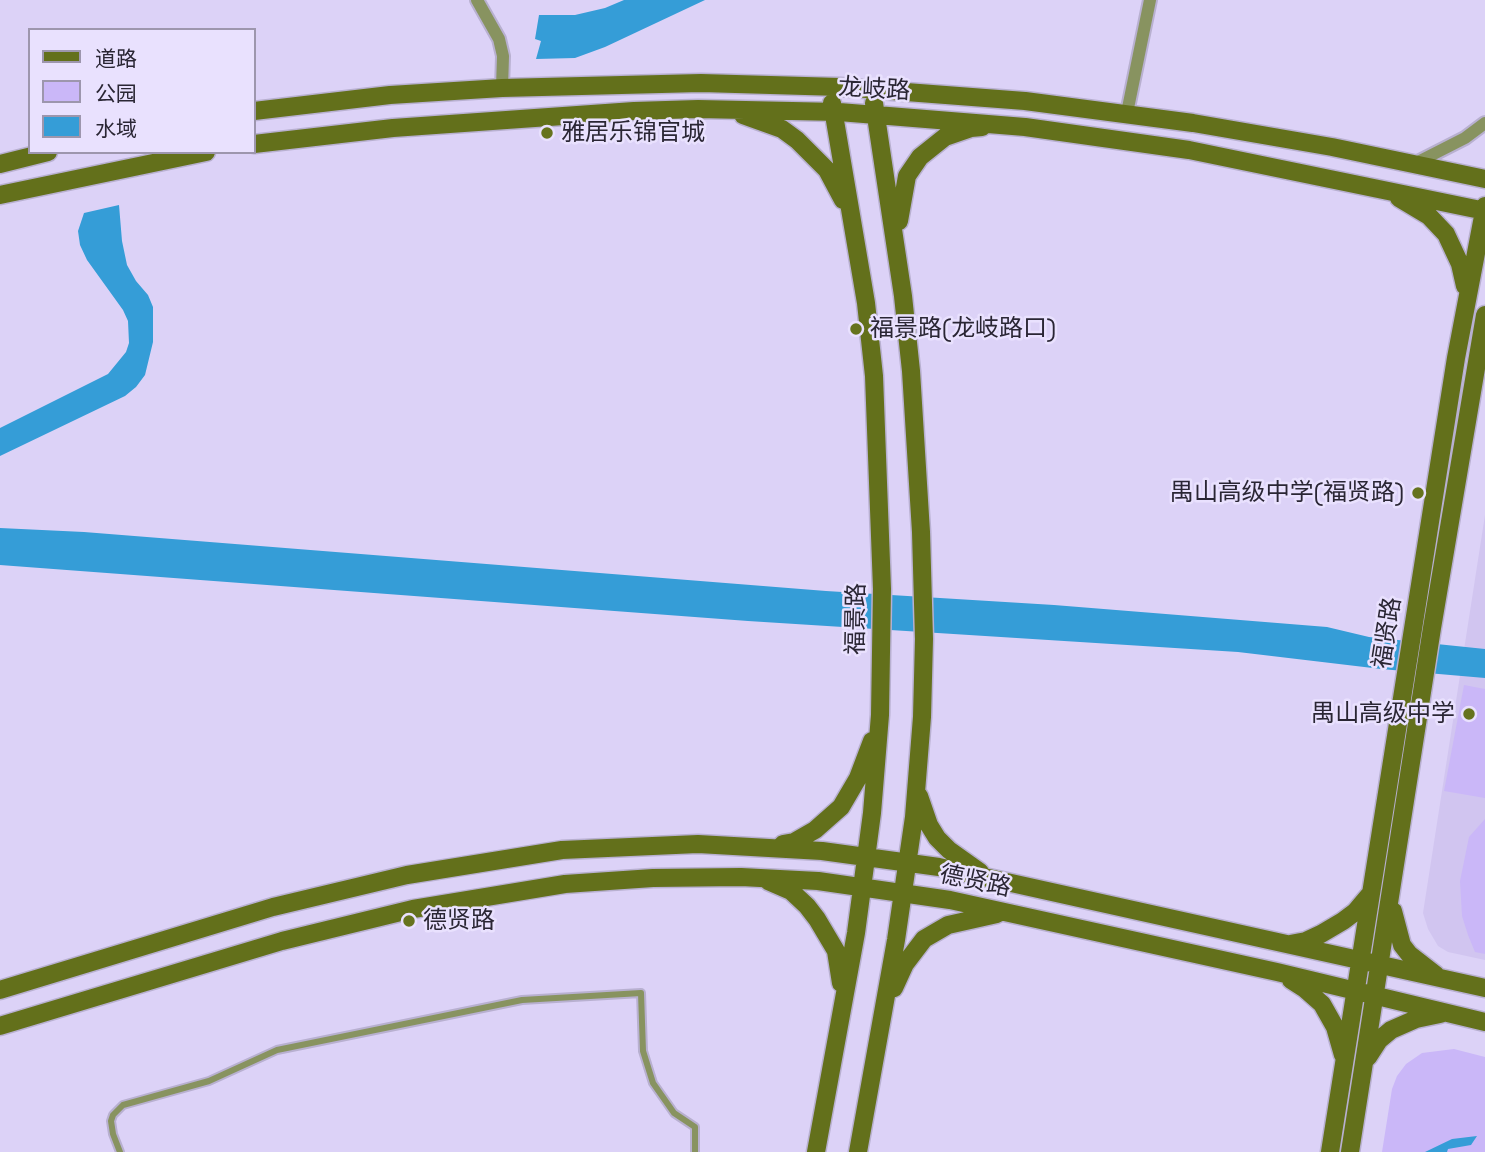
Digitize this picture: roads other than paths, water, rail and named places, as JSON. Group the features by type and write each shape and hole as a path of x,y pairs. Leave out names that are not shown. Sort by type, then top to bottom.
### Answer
{"street":[{"path":"477,0 499,39 503,55 502,88"},
{"path":"1127,113 1150,0"},
{"name":"龙岐路","path":"256,111 350,99 502,88 687,83 872,88 968,95 1127,113 1254,133 1485,179"},
{"name":"福景路","path":"816,1152 866,856 880,718 882,589 874,376 866,303 834,111 827,86"},
{"path":"858,1152 902,892 916,788 922,717 924,591 911,371 872,88"},
{"path":"723,109 766,122 797,140 827,170 852,221"},
{"name":"龙岐路","path":"256,144 406,127 634,111 834,111 1007,125 1189,150 1484,209"},
{"path":"1414,164 1465,138 1485,123"},
{"path":"898,263 902,191 907,176 920,157 945,137 971,128 1007,125"},
{"path":"0,164 40,154"},
{"path":"0,195 196,154"},
{"path":"1387,191 1430,216 1446,234 1460,264 1467,300"},
{"name":"福贤路","path":"1329,1152 1484,209"},
{"name":"福贤路","path":"1350,1152 1432,628 1485,315"},
{"path":"769,847 794,842 826,821 841,807 858,778 880,718"},
{"path":"916,788 929,825 937,838 965,863 993,879"},
{"name":"德贤路","path":"0,990 273,907 407,875 562,850 698,844 769,847 906,862 1485,988"},
{"path":"759,877 790,891 817,919 836,951 843,1002"},
{"name":"德贤路","path":"0,1026 282,941 413,909 565,884 653,878 759,877 902,892 1279,973 1485,1022"},
{"path":"1287,944 1306,941 1343,922 1371,893"},
{"path":"1391,897 1402,945 1409,954 1440,978"},
{"path":"883,1010 905,964 924,939 948,925 1004,913"},
{"path":"1279,973 1306,989 1322,1004 1335,1027 1343,1055 1342,1071"},
{"path":"1364,1063 1379,1040 1391,1030 1427,1015 1449,1013"}],"lane":[{"path":"120,1152 111,1121 123,1105 209,1081 278,1050 522,1000 641,993 643,1051 653,1083 674,1113 695,1127 695,1152"}],"water":[{"path":"624,0 705,0 605,47 575,58 536,59 541,41 535,39 539,15 575,15"},
{"path":"119,205 127,265 153,307 153,342 145,375 125,396 0,456 0,428 108,374 126,352 129,343 128,321 87,260 80,245 78,231 84,213"},
{"path":"0,528 84,532 826,591 1054,605 1327,627 1369,637 1485,649 1485,678 1238,652 748,621 0,565"},
{"path":"1477,1136 1471,1145 1448,1149 1447,1152 1425,1152 1452,1139"}],"place":[{"name":"雅居乐锦官城","path":"547,133"},
{"name":"福景路(龙岐路口)","path":"856,329"},
{"name":"禺山高级中学(福贤路)","path":"1418,493"},
{"name":"禺山高级中学","path":"1469,714"},
{"name":"德贤路","path":"409,921"}]}
